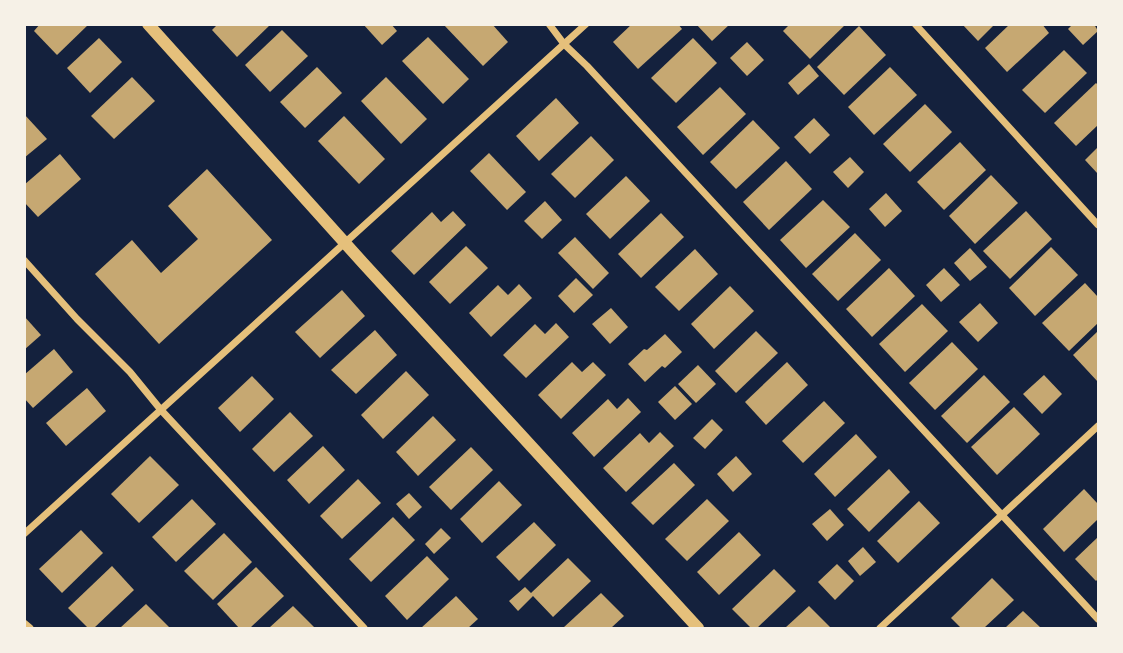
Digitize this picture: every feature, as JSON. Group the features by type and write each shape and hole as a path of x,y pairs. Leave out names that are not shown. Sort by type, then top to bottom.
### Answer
{"street":[{"path":"148,24 698,628"},
{"path":"549,24 564,44 606,86 1098,619"},
{"path":"24,534 586,24"},
{"path":"915,24 1098,225"},
{"path":"24,260 364,628"},
{"path":"880,628 1098,426"},
{"path":"24,623 30,628"}],"building":[{"path":"40,24 89,24 57,55 34,31"},
{"path":"218,24 271,24 237,57 212,30"},
{"path":"363,24 391,24 397,31 382,45"},
{"path":"443,24 492,24 508,42 483,66"},
{"path":"632,24 678,24 682,29 638,69 613,42"},
{"path":"696,24 730,24 712,41"},
{"path":"790,24 846,24 810,59 783,31"},
{"path":"962,24 995,24 978,41"},
{"path":"1010,24 1042,24 1049,33 1007,72 985,48"},
{"path":"1073,24 1094,24 1098,31 1083,45 1068,29"},
{"path":"859,26 886,55 844,95 817,67"},
{"path":"282,30 308,56 270,92 245,65"},
{"path":"428,37 469,79 443,104 402,61"},
{"path":"99,38 122,62 90,93 67,68"},
{"path":"693,38 717,63 676,103 651,78"},
{"path":"747,42 764,60 747,76 730,58"},
{"path":"1064,50 1087,73 1045,113 1022,90"},
{"path":"809,64 819,76 798,95 788,83"},
{"path":"317,67 342,93 305,128 280,102"},
{"path":"890,67 917,95 874,135 848,107"},
{"path":"132,77 155,101 114,139 91,116"},
{"path":"386,77 427,119 401,144 361,101"},
{"path":"1096,83 1098,125 1076,146 1054,123"},
{"path":"720,87 746,114 703,155 677,127"},
{"path":"556,98 579,123 539,161 516,136"},
{"path":"925,104 952,132 910,172 883,144"},
{"path":"24,114 47,139 24,158"},
{"path":"344,116 385,159 359,184 318,141"},
{"path":"814,118 830,135 810,154 794,137"},
{"path":"753,120 780,148 736,189 710,162"},
{"path":"591,136 614,160 575,198 551,174"},
{"path":"960,142 986,170 944,210 917,182"},
{"path":"1098,147 1098,174 1085,160"},
{"path":"489,153 526,192 507,210 470,171"},
{"path":"60,154 81,179 38,217 24,202 24,185"},
{"path":"850,157 864,172 848,188 833,172"},
{"path":"786,161 812,189 769,230 743,202"},
{"path":"207,169 272,240 159,344 95,274 132,240 161,273 198,239 168,206"},
{"path":"991,175 1018,203 975,244 949,216"},
{"path":"626,176 650,201 610,239 586,214"},
{"path":"886,193 902,211 885,227 869,209"},
{"path":"823,200 850,227 806,268 780,240"},
{"path":"545,201 562,220 542,239 524,221"},
{"path":"453,211 466,225 414,275 391,251 432,212 441,222"},
{"path":"1026,211 1052,239 1010,279 983,251"},
{"path":"661,213 684,237 641,278 618,254"},
{"path":"855,233 881,260 838,301 812,274"},
{"path":"575,237 609,273 593,289 558,253"},
{"path":"466,246 488,268 450,304 429,282"},
{"path":"1051,247 1078,275 1035,316 1009,288"},
{"path":"970,248 987,267 970,281 954,263"},
{"path":"695,249 718,274 679,311 655,287"},
{"path":"889,268 915,296 872,337 846,309"},
{"path":"944,268 960,285 941,302 926,285"},
{"path":"576,278 593,295 574,313 558,296"},
{"path":"1085,283 1098,297 1098,323 1069,351 1042,323"},
{"path":"519,284 532,298 491,337 469,313 498,285 508,295"},
{"path":"730,286 754,311 714,349 691,324"},
{"path":"342,290 365,316 320,358 295,332"},
{"path":"980,303 998,323 978,342 959,322"},
{"path":"922,304 948,331 905,372 879,344"},
{"path":"611,308 628,327 610,344 592,324"},
{"path":"24,316 41,335 24,350"},
{"path":"556,323 569,337 526,378 503,355 535,324 545,334"},
{"path":"375,330 397,355 356,394 331,370"},
{"path":"756,331 778,353 736,393 715,371"},
{"path":"1098,331 1098,382 1073,355"},
{"path":"665,334 682,352 645,382 628,364"},
{"path":"952,342 978,369 935,410 909,383"},
{"path":"54,349 73,372 33,408 24,398 24,375"},
{"path":"572,362 582,372 593,362 606,375 561,419 538,395"},
{"path":"787,362 808,385 766,425 745,402"},
{"path":"698,365 716,384 696,403 678,384"},
{"path":"406,371 429,395 383,439 361,415"},
{"path":"984,375 1010,402 967,443 941,416"},
{"path":"1044,375 1062,394 1042,414 1023,394"},
{"path":"252,376 274,399 240,432 218,408"},
{"path":"675,386 692,404 675,420 658,402"},
{"path":"87,388 106,411 66,446 46,423"},
{"path":"628,398 641,412 594,457 572,433 608,399 617,409"},
{"path":"824,401 845,423 803,463 782,441"},
{"path":"1014,407 1040,434 997,475 971,447"},
{"path":"290,412 313,436 274,472 252,449"},
{"path":"433,416 456,440 418,476 396,452"},
{"path":"712,419 723,430 705,449 693,438"},
{"path":"660,432 674,446 626,492 603,468 640,433 649,443"},
{"path":"856,434 877,457 835,497 814,474"},
{"path":"323,446 345,470 309,504 287,480"},
{"path":"471,447 493,470 451,510 429,487"},
{"path":"150,456 179,485 139,523 111,494"},
{"path":"736,456 752,474 733,492 717,474"},
{"path":"674,463 695,485 653,525 631,503"},
{"path":"889,469 910,492 869,532 847,509"},
{"path":"358,479 381,503 342,539 320,516"},
{"path":"499,481 522,505 482,543 460,519"},
{"path":"1084,489 1098,504 1098,519 1064,552 1043,529"},
{"path":"409,493 422,507 409,519 396,504"},
{"path":"192,499 216,524 176,562 152,537"},
{"path":"707,499 729,521 687,561 665,539"},
{"path":"919,501 940,523 898,563 877,541"},
{"path":"830,509 844,525 827,541 812,524"},
{"path":"393,517 415,540 371,582 349,559"},
{"path":"534,522 556,545 519,581 496,557"},
{"path":"441,528 451,538 434,554 425,544"},
{"path":"81,530 103,553 62,593 39,569"},
{"path":"739,532 761,555 719,595 697,572"},
{"path":"224,533 252,562 213,600 184,571"},
{"path":"1098,537 1098,579 1096,581 1075,559"},
{"path":"863,547 876,562 860,576 848,561"},
{"path":"427,556 449,579 407,620 385,596"},
{"path":"568,558 591,581 553,617 533,596 518,611 509,601 525,587 531,593"},
{"path":"837,564 854,581 835,600 818,582"},
{"path":"112,566 134,590 94,628 88,628 68,608"},
{"path":"256,567 284,596 250,628 239,628 217,604"},
{"path":"774,569 796,591 757,628 751,628 732,609"},
{"path":"992,578 1014,600 984,628 961,628 951,618"},
{"path":"601,593 624,616 611,628 563,628"},
{"path":"456,596 478,619 468,628 421,628"},
{"path":"146,604 170,628 120,628"},
{"path":"293,606 315,628 269,628"},
{"path":"809,606 831,628 785,628"},
{"path":"1023,611 1041,628 1005,628"}]}
